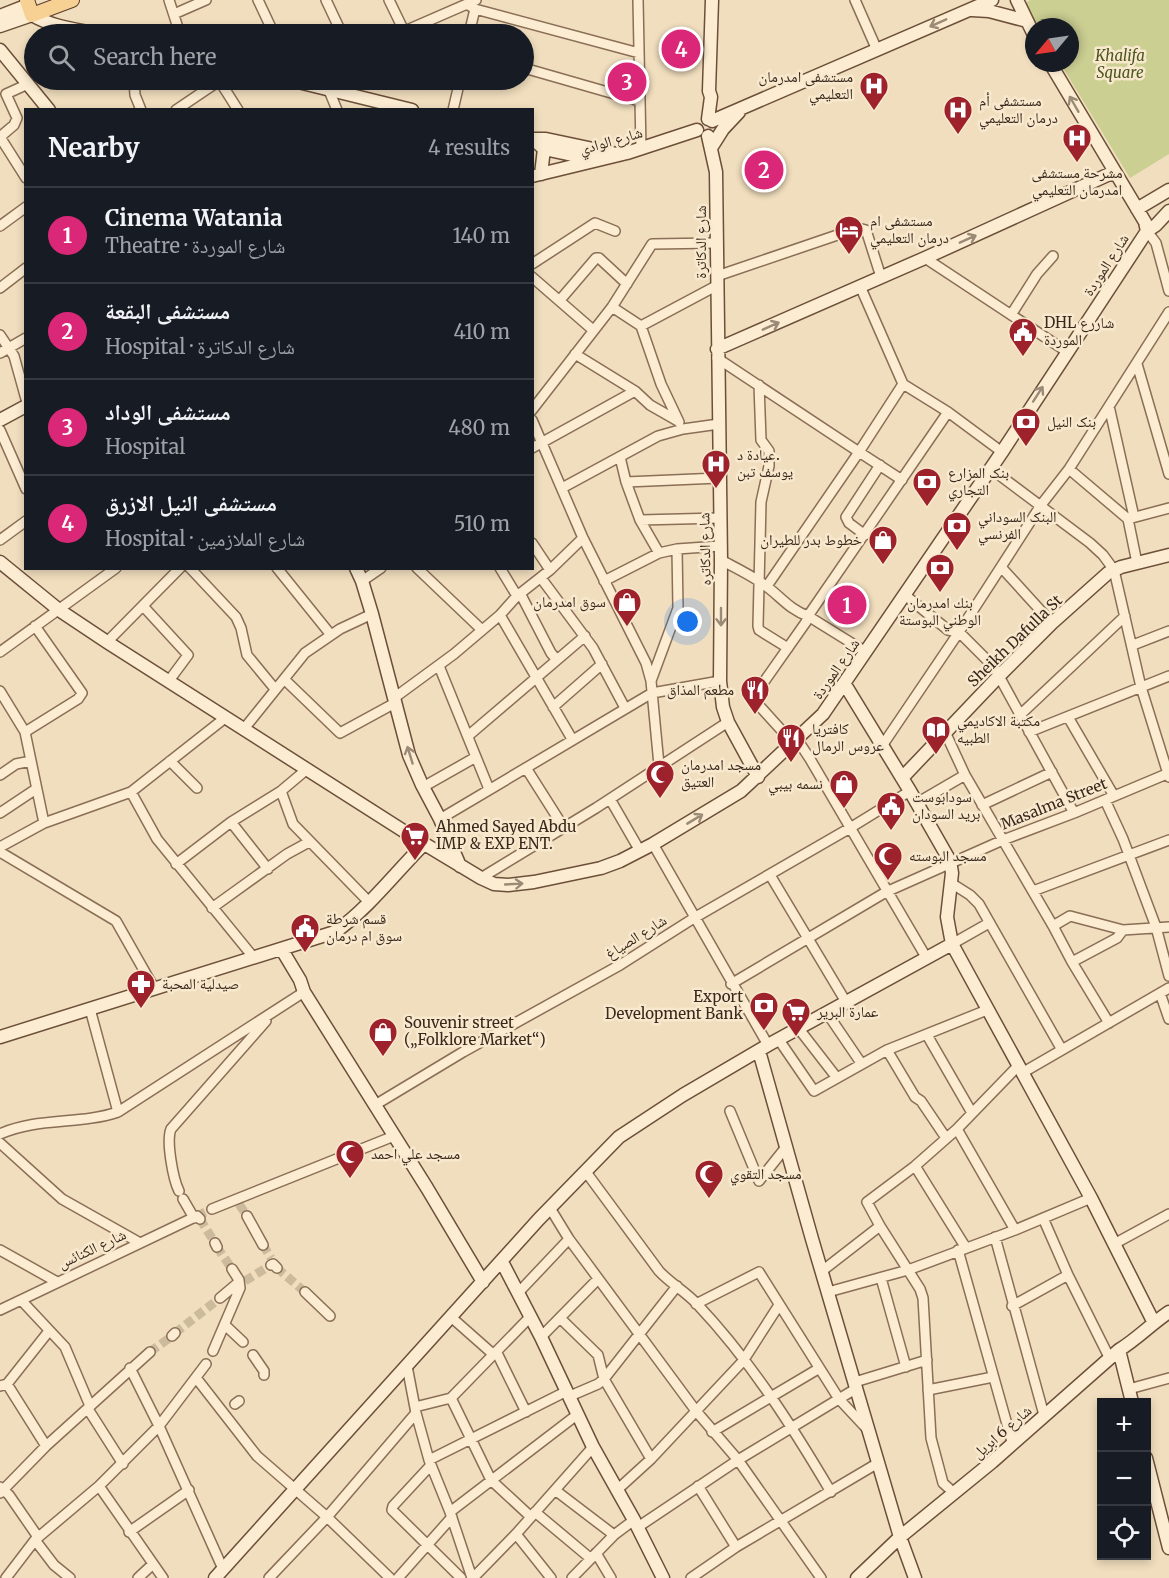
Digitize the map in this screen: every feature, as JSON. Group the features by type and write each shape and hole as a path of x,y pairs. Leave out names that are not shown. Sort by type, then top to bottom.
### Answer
{"main road":[{"path":"35,7 72,0"}],"street":[{"path":"170,0 177,24"},
{"path":"174,14 206,0"},
{"path":"258,0 269,24"},
{"path":"326,0 337,24"},
{"path":"389,0 398,24"},
{"path":"638,0 641,148"},
{"path":"710,94 712,0"},
{"path":"855,0 877,50"},
{"name":"شارع الوادي","path":"537,175 619,155 706,129 739,109 992,0"},
{"path":"1017,0 1026,18"},
{"path":"422,24 471,3 639,53"},
{"path":"470,24 471,3"},
{"path":"0,26 35,7"},
{"path":"0,16 35,7 66,24"},
{"path":"970,9 989,11 1025,20"},
{"path":"0,50 24,79"},
{"path":"534,71 639,101"},
{"path":"1055,72 1156,243 1169,291"},
{"path":"24,86 6,94 17,118 14,125 0,137 24,175"},
{"path":"33,90 47,108"},
{"path":"135,90 140,108"},
{"path":"179,108 205,90"},
{"path":"225,90 237,108"},
{"path":"329,90 336,108"},
{"path":"336,90 404,108"},
{"path":"453,108 458,90"},
{"path":"710,94 739,109 723,129 706,129 705,98 710,94"},
{"name":"شارع الدكاترة","path":"706,129 716,172 717,353"},
{"path":"534,140 546,139 619,155"},
{"path":"534,141 544,149 597,160"},
{"path":"537,175 544,149"},
{"path":"902,480 759,385 717,353 1114,172"},
{"path":"1137,210 1169,190"},
{"path":"0,226 24,208"},
{"name":"شارع الموردة","path":"0,562 59,610 107,642 412,837 481,878 494,884 508,885 601,868 653,844 741,791 823,714 1002,452 1066,351 1147,231 1169,211"},
{"path":"534,263 595,223 615,231"},
{"path":"641,326 717,281 858,228 866,230 881,277"},
{"path":"534,407 612,307 652,244 716,243"},
{"path":"1011,315 1037,274 1053,255"},
{"path":"560,300 596,258 599,258 627,284"},
{"path":"925,258 1066,351"},
{"path":"0,288 24,270"},
{"path":"534,278 593,330"},
{"path":"860,286 903,384 948,412 1002,452"},
{"path":"612,307 641,326 661,384 681,425"},
{"path":"882,746 1041,505 1069,469 1169,312"},
{"path":"0,334 17,364 24,391"},
{"path":"0,353 24,339"},
{"name":"شارع الدكاتره","path":"717,353 721,560 720,681 723,707 728,722 758,777"},
{"path":"575,354 635,391 650,405 681,425"},
{"path":"1137,364 1169,474"},
{"path":"764,584 859,452 903,384"},
{"path":"759,385 761,441 769,451 769,466 761,502 764,584 759,630 788,648"},
{"path":"534,447 635,391"},
{"path":"1110,406 1137,563"},
{"path":"0,420 24,407"},
{"path":"926,957 810,759 754,699 754,696 948,412"},
{"path":"534,424 583,538 646,663 651,681 659,765"},
{"path":"562,488 681,425 719,424"},
{"path":"0,430 24,484"},
{"path":"620,457 626,482 640,520 659,552"},
{"path":"865,535 849,523 846,517 880,465"},
{"path":"990,468 1103,555 1114,570 1141,687 1169,775"},
{"path":"1069,469 1131,518"},
{"path":"626,482 719,478"},
{"path":"1131,518 1169,508"},
{"path":"640,520 720,518"},
{"path":"0,540 24,522"},
{"path":"284,679 340,733 395,700 439,666 500,615 519,594 541,578 583,538"},
{"path":"534,546 550,570"},
{"path":"604,581 659,552 720,546"},
{"path":"651,681 678,608 677,549"},
{"name":"Sheikh Dafulla St","path":"902,778 946,734 999,675 1052,623 1114,570 1169,555"},
{"path":"721,560 764,584 798,613 808,616 866,652"},
{"path":"1001,567 1052,623"},
{"path":"0,652 113,570"},
{"path":"107,642 178,570"},
{"path":"192,570 232,612 241,628 247,655 275,689"},
{"path":"279,570 331,636"},
{"path":"419,570 482,630"},
{"path":"501,570 519,594 557,660"},
{"path":"365,576 372,614 409,755 460,866"},
{"path":"541,578 585,636 625,708"},
{"path":"905,595 948,630 959,632 989,661 999,675 1074,813"},
{"path":"143,606 188,655 168,682"},
{"path":"243,730 305,653 349,624 372,614"},
{"path":"500,615 572,740"},
{"path":"1020,715 1125,615"},
{"path":"25,732 78,699 82,693 35,626"},
{"path":"1133,645 1169,631"},
{"path":"468,736 585,636"},
{"path":"554,707 602,664"},
{"path":"439,666 489,789"},
{"path":"1029,732 1169,676"},
{"path":"440,819 652,693 720,681"},
{"path":"844,683 910,791 951,864 947,917 952,944 1091,1198 1154,1323"},
{"path":"0,691 25,732 44,823"},
{"path":"1068,717 1109,798 1156,927 1169,976"},
{"path":"0,847 44,823 131,792 225,718"},
{"path":"481,878 610,799 728,722"},
{"path":"946,734 965,775 1109,1023"},
{"path":"423,787 476,758"},
{"path":"0,775 16,764 31,761"},
{"path":"170,761 197,788"},
{"path":"526,768 564,828"},
{"path":"176,864 231,822 281,791 306,770"},
{"path":"982,805 1052,772"},
{"path":"917,803 965,775"},
{"name":"Masalma Street","path":"731,984 886,892 1003,840 1169,775"},
{"path":"0,813 36,789"},
{"path":"281,791 293,824 369,902"},
{"name":"شارع الصياغ","path":"375,1105 463,1052 620,965 694,918 770,876 910,791"},
{"path":"131,792 153,834 254,958"},
{"path":"610,799 640,851"},
{"path":"231,822 268,869"},
{"path":"1033,891 1169,840"},
{"path":"212,908 288,854 309,842"},
{"path":"2,1034 90,1009 335,932 369,902 424,844"},
{"path":"653,844 731,984 769,1045 814,1091 887,1050 987,1010"},
{"path":"0,852 116,921 154,988"},
{"path":"770,876 846,1002"},
{"path":"951,883 974,899 1062,1050"},
{"path":"1053,926 1070,916 1124,930 1169,927"},
{"path":"130,1368 189,1490 219,1574 549,1208 624,1134 692,1090 769,1045 989,923"},
{"path":"1072,962 1117,938 1124,930"},
{"path":"282,950 300,980 304,992 483,1282"},
{"path":"954,1493 943,1483 931,1438 923,1298 920,1289 867,1202 915,1166 1020,1070 1062,1050 1165,990 1169,1019"},
{"path":"0,1134 30,1124 118,1112 304,992"},
{"path":"90,1009 118,1112"},
{"name":"شارع الكنائس","path":"0,1310 197,1218 175,1183 169,1136 171,1129 273,1012"},
{"path":"827,1013 861,1063"},
{"path":"799,1029 837,1078"},
{"path":"927,1035 972,1113"},
{"path":"769,1045 786,1147 900,1537 915,1578"},
{"path":"887,1050 915,1097 921,1101 946,1137"},
{"path":"730,1111 759,1181 786,1147"},
{"path":"957,1129 1015,1230"},
{"path":"212,1209 237,1201 394,1136"},
{"path":"0,1143 62,1199 140,1243"},
{"path":"915,1166 962,1249 993,1377 1012,1442"},
{"path":"586,1172 659,1271 696,1304 771,1397 793,1427 831,1492"},
{"path":"828,1292 908,1270 1015,1230 1091,1198"},
{"path":"549,1208 569,1239 696,1411 738,1460 821,1578"},
{"path":"1114,1244 1169,1214"},
{"path":"247,1216 263,1245"},
{"path":"1043,1218 1068,1275 1114,1354 1131,1398"},
{"path":"822,1271 880,1226"},
{"path":"995,1237 1012,1306 1044,1415"},
{"path":"518,1293 569,1239"},
{"path":"0,1250 57,1282"},
{"path":"502,1262 542,1337 593,1447 663,1578"},
{"path":"213,1351 239,1293 241,1283 232,1269"},
{"path":"696,1304 759,1272 839,1399 869,1431"},
{"path":"1012,1306 1068,1275"},
{"path":"881,1278 906,1366"},
{"path":"542,1337 598,1279"},
{"path":"220,1298 241,1283"},
{"path":"461,1578 392,1508 430,1462 470,1439 526,1412 569,1393 598,1384 677,1286"},
{"path":"304,1293 330,1316"},
{"path":"21,1300 65,1347 89,1408 123,1464"},
{"path":"616,1491 651,1459 743,1361 779,1305"},
{"name":"شارع 6 ابريل","path":"857,1578 900,1537 1114,1354 1169,1312"},
{"path":"269,1578 327,1517 415,1410 451,1398 531,1316"},
{"path":"452,1317 496,1354 526,1412"},
{"path":"560,1317 598,1355 604,1379 651,1459"},
{"path":"225,1326 243,1342"},
{"path":"46,1446 3,1385 49,1331"},
{"path":"70,1578 54,1565 1,1490 130,1368 150,1352"},
{"path":"253,1355 264,1371 264,1375"},
{"path":"572,1578 614,1534 636,1524 698,1486 839,1399 856,1385 927,1360"},
{"path":"6,1578 37,1538 123,1464 159,1426 207,1364"},
{"path":"407,1366 415,1410 430,1462 451,1514 472,1578 516,1534 593,1447"},
{"path":"712,1432 818,1368"},
{"path":"928,1390 993,1377"},
{"path":"1129,1389 1169,1378"},
{"path":"197,1379 226,1413 257,1456 327,1517 387,1577"},
{"path":"451,1398 491,1480 533,1515 593,1556 611,1578"},
{"path":"398,1578 429,1545 451,1514 491,1480 578,1414"},
{"path":"692,1578 736,1547 878,1462"},
{"path":"1151,1475 1168,1533 1169,1548"},
{"path":"99,1486 163,1578"},
{"path":"698,1486 736,1547"},
{"path":"129,1532 189,1490"},
{"path":"555,1490 614,1534"},
{"path":"516,1534 551,1578"},
{"path":"138,1578 153,1564"}],"green space":[{"name":"Khalifa Square","path":"1030,0 1169,0 1169,154 1130,178 1065,72 1079,72 1079,18 1033,18 1024,4"}],"tunnel":[{"path":"239,1204 247,1216"},
{"path":"197,1216 212,1209"},
{"path":"200,1219 215,1243"},
{"path":"263,1245 271,1258"},
{"path":"217,1247 232,1269"},
{"path":"245,1281 271,1265"},
{"path":"277,1268 305,1292"},
{"path":"175,1333 220,1298"},
{"path":"150,1352 172,1336"}],"place":[{"name":"مستشفى النيل الازرق","path":"681,49"},
{"name":"مستشفى الوداد","path":"627,82"},
{"name":"مستشفى امدرمان التعليمي","path":"874,112"},
{"name":"مستشفى أم درمان التعليمي","path":"958,136"},
{"name":"مشرحة مستشفى امدرمان التعليمي","path":"1077,164"},
{"name":"مستشفى البقعة","path":"764,170"},
{"name":"مستشفى ام درمان التعليمي","path":"849,256"},
{"name":"DHL شاررع الموردة","path":"1023,358"},
{"name":"بنک النيل","path":"1026,448"},
{"name":"عيادة د. يوسف تبن","path":"716,490"},
{"name":"بنک المزارع التجاري","path":"927,508"},
{"name":"البنک السوداني الفرنسي","path":"957,552"},
{"name":"خطوط بدر للطيران","path":"883,566"},
{"name":"بنك امدرمان الوطني البوستة","path":"940,594"},
{"name":"Cinema Watania","path":"847,605"},
{"name":"سوق امدرمان","path":"627,628"},
{"name":"مطعم المذاق","path":"755,716"},
{"name":"مكتبة الاكاديمي الطبيه","path":"936,756"},
{"name":"كافتريا عروس الرمال","path":"791,764"},
{"name":"مسجد امدرمان العتيق","path":"660,800"},
{"name":"نسمه بيبي","path":"844,810"},
{"name":"سودابوست بريد السودان","path":"891,832"},
{"name":"Ahmed Sayed Abdu IMP & EXP ENT.","path":"415,862"},
{"name":"مسجد البوسته","path":"888,882"},
{"name":"قسم شرطة سوق ام درمان","path":"305,954"},
{"name":"صيدلية المحبة","path":"141,1010"},
{"name":"Export Development Bank","path":"764,1032"},
{"name":"عمارة البرير","path":"796,1038"},
{"name":"Souvenir street („Folklore Market“)","path":"383,1058"},
{"name":"مسجد علي احمد","path":"350,1180"},
{"name":"مسجد التقوي","path":"709,1200"}]}
